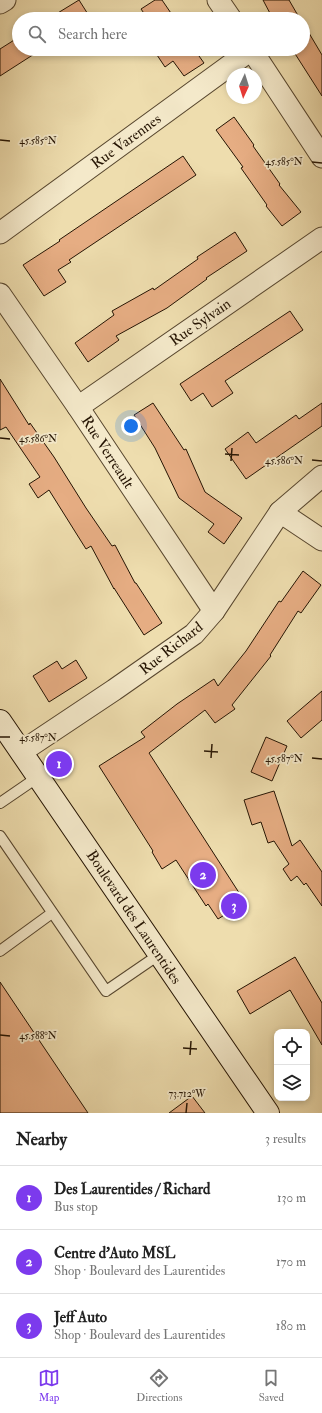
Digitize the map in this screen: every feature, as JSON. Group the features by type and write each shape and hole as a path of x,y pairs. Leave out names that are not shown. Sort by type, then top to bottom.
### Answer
{"main road":[{"name":"Boulevard des Laurentides","path":"0,721 268,1113"}],"street":[{"path":"0,3 5,0"},
{"path":"218,0 226,12"},
{"name":"Rue Varennes","path":"0,233 241,56"},
{"path":"256,56 322,156"},
{"name":"Rue Sylvain","path":"78,407 322,238"},
{"name":"Rue Verreault","path":"0,294 78,407 214,611"},
{"name":"Rue Richard","path":"21,752 184,642 200,628 214,611 280,512 322,476"},
{"path":"280,512 322,540"}],"lane":[{"path":"0,803 38,777"},
{"path":"0,836 106,991 160,954"},
{"path":"0,951 52,913"}],"building":[{"path":"79,0 87,12 59,12"},
{"path":"155,0 162,0 170,12 143,12 141,9"},
{"path":"263,0 289,0 296,12 269,12"},
{"path":"310,35 322,55 322,96 296,56 310,56"},
{"path":"12,41 12,56 31,56 0,76 0,49"},
{"path":"158,56 199,56 204,63 184,76 173,61 165,67"},
{"path":"234,117 280,184 279,185 301,212 282,226 266,206 267,205 241,168 243,167 216,130"},
{"path":"183,156 196,175 69,260 71,262 58,270 66,282 44,296 23,265"},
{"path":"235,232 247,251 206,278 207,279 167,308 116,336 119,340 88,362 75,343 114,315 112,311 153,288 154,290 198,259 197,257"},
{"path":"290,311 303,330 225,381 233,393 212,407 203,393 191,401 180,384"},
{"path":"0,379 29,425 30,423 54,457 112,546 115,545 135,583 162,623 144,635 114,589 91,546 86,549 49,490 38,498 29,484 40,477 6,427 0,430"},
{"path":"153,403 184,450 186,449 205,492 242,518 224,544 208,532 214,524 179,498 155,448 134,415"},
{"path":"322,403 322,426 246,479 225,449 248,432 256,443 296,415 299,419"},
{"path":"303,571 321,585 301,613 298,611 270,655 271,656 232,705 235,709 215,723 205,710 149,753 245,902 218,919 208,904 206,906 176,860 162,869 152,852 153,851 99,766 145,737 141,732 177,704 214,679 218,686 246,651 279,601 281,602"},
{"path":"76,660 87,678 49,702 33,676 57,661 62,669"},
{"path":"322,691 322,720 301,738 287,721"},
{"path":"266,737 287,746 272,781 251,772"},
{"path":"274,791 292,846 300,840 322,872 322,906 306,883 304,885 297,876 291,881 283,869 289,864 274,841 268,843 261,822 252,825 244,800"},
{"path":"295,957 322,1003 322,1045 290,990 250,1014 237,991"},
{"path":"0,982 88,1113 0,1113"},
{"path":"192,1096 205,1113 169,1113"}],"place":[{"name":"Des Laurentides / Richard","path":"59,764"},
{"name":"Centre d'Auto MSL","path":"203,875"},
{"name":"Jeff Auto","path":"234,906"}]}
